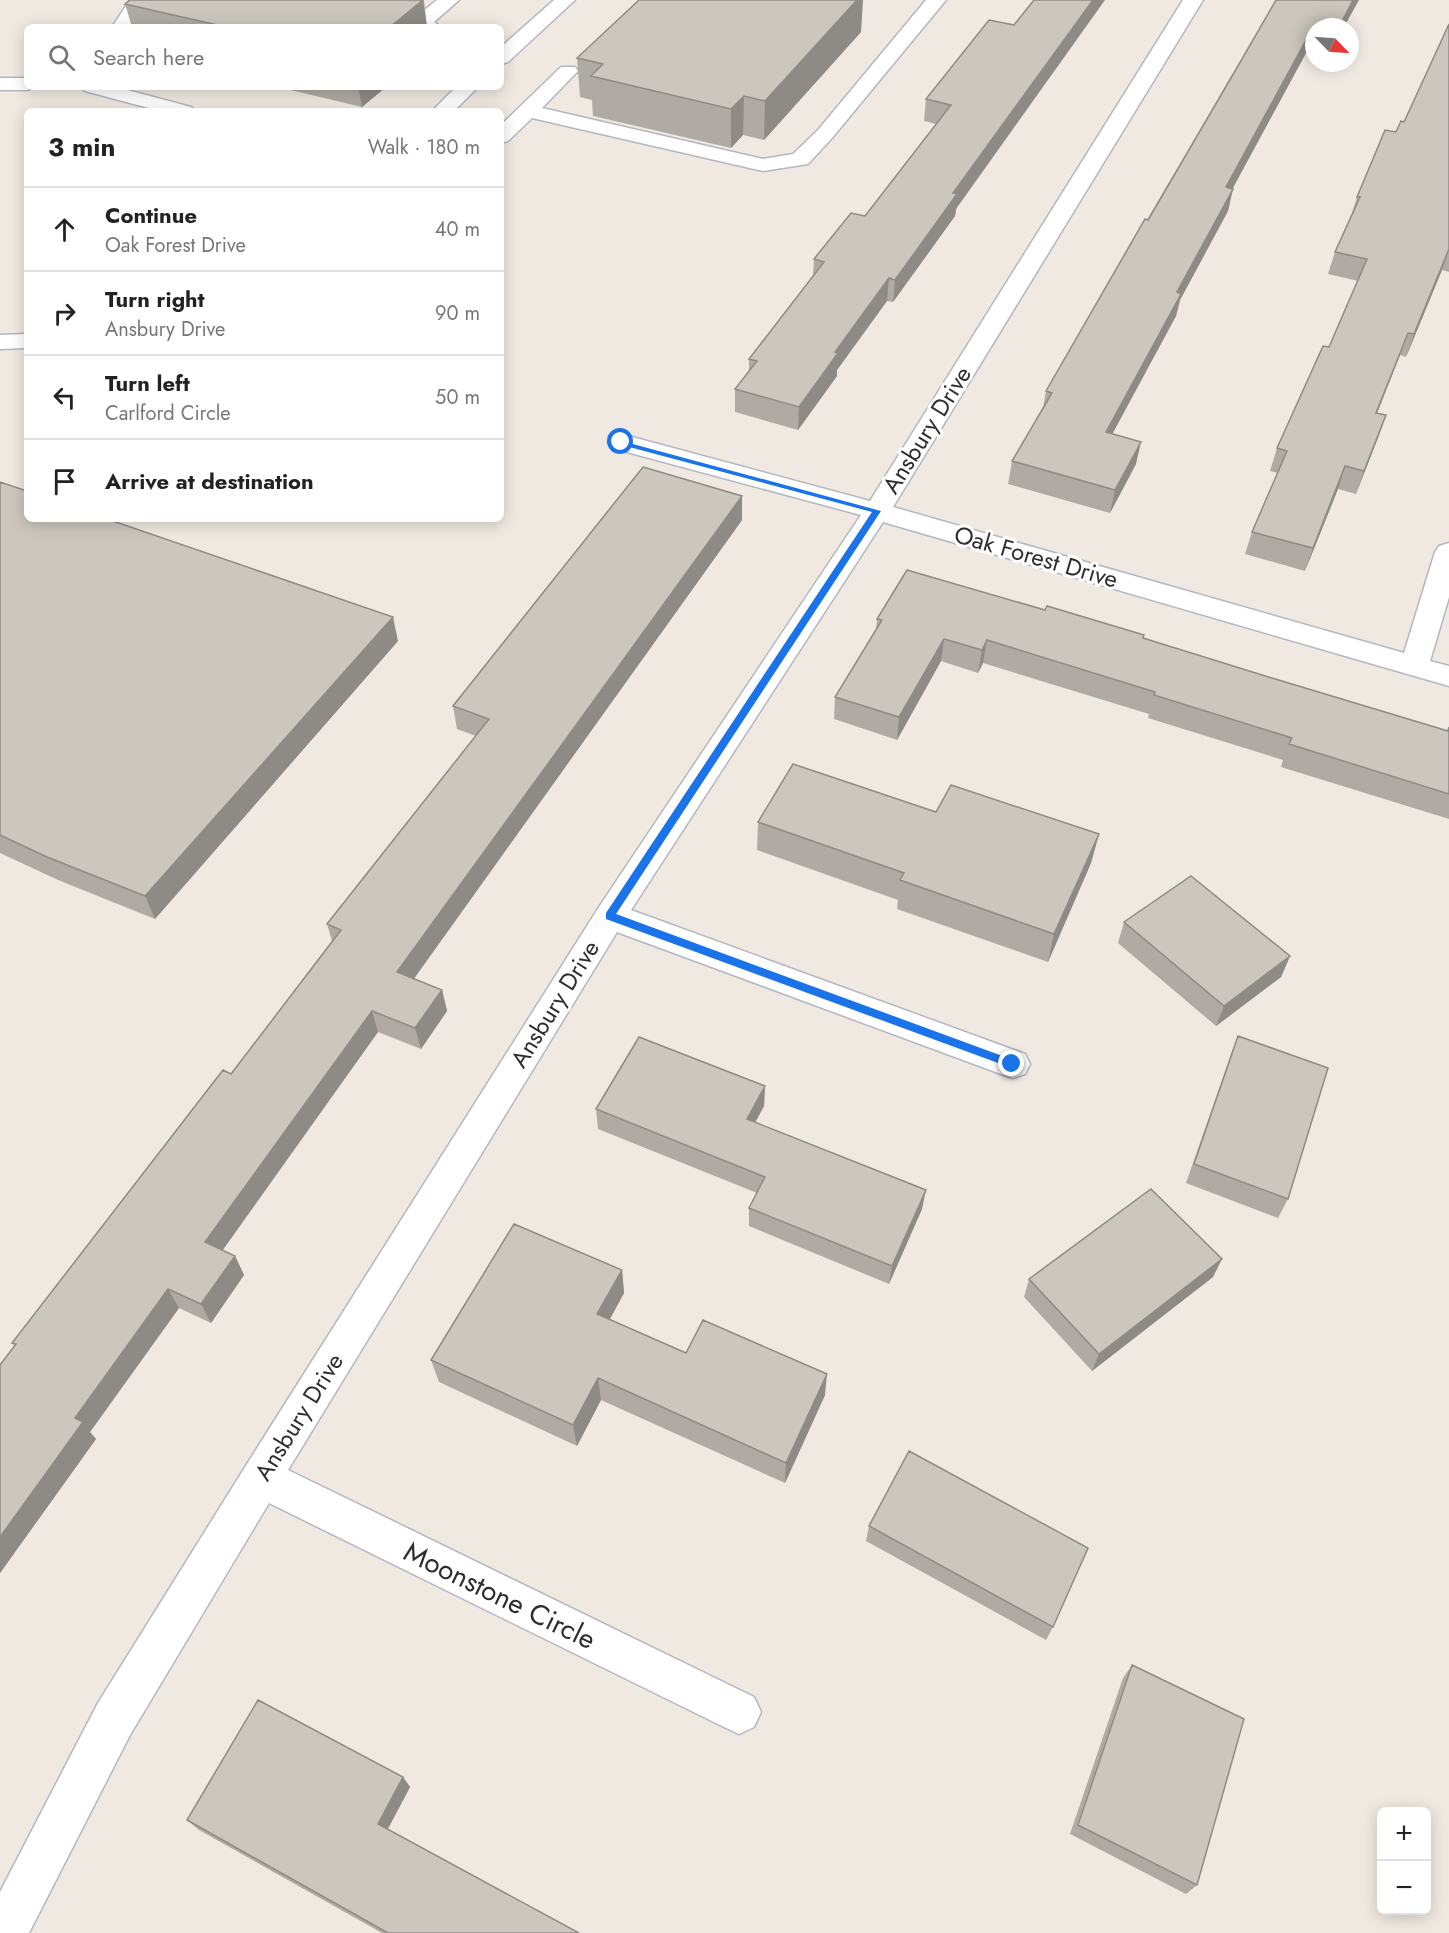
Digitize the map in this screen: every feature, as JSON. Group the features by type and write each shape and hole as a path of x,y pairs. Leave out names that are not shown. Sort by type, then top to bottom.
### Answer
{"street":[{"path":"124,24 140,0"},
{"path":"419,24 448,0"},
{"path":"506,48 565,0"},
{"path":"527,111 763,165 800,159 825,134 936,0"},
{"name":"Ansbury Drive","path":"4,1933 114,1719 261,1478 610,916 877,511 1193,0"},
{"path":"504,134 568,71"},
{"path":"0,84 24,84"},
{"path":"104,90 172,108"},
{"path":"444,108 465,90"},
{"path":"0,342 24,341"},
{"name":"Oak Forest Drive","path":"621,442 877,511 1449,676"},
{"path":"1414,666 1449,552"},
{"path":"610,916 1012,1064"},
{"name":"Moonstone Circle","path":"261,1478 739,1712"}],"building":[{"path":"130,0 423,0 394,24 213,24 125,4"},
{"path":"639,0 857,0 765,101 744,96 731,109 591,76 603,64 577,58"},
{"path":"1034,0 1093,0 953,193 957,194 895,280 889,278 835,352 838,353 799,407 735,389 757,361 749,359 824,262 814,259 851,213 865,216 951,105 926,99 989,20 1014,25"},
{"path":"1276,0 1353,0 1344,18 1305,18 1305,42 1226,187 1233,189 1177,292 1181,294 1106,432 1141,442 1115,490 1012,461 1052,393 1046,391 1145,219 1148,220"},
{"path":"1449,24 1449,249 1414,334 1408,333 1376,413 1386,415 1364,471 1345,466 1313,548 1252,532 1287,451 1277,448 1323,346 1329,347 1367,259 1335,252 1360,197 1357,197 1385,130 1396,132 1401,121 1404,122"},
{"path":"643,467 742,496 397,972 442,990 415,1028 372,1011 205,1242 235,1256 201,1304 168,1289 75,1418 83,1422 0,1537 0,1365 16,1344 12,1343 223,1070 231,1074 341,930 327,924 489,719 453,706"},
{"path":"0,482 24,490 24,522 116,522 393,617 145,896 47,857 0,835"},
{"path":"907,570 1045,610 1047,606 1144,635 1143,638 1448,731 1449,727 1449,794 1289,744 1292,738 1154,695 1155,692 987,640 982,650 944,639 899,717 835,697 882,620 877,619"},
{"path":"793,764 936,812 951,785 1099,834 1054,934 900,880 904,873 758,822"},
{"path":"1191,876 1290,956 1224,1006 1124,922"},
{"path":"1238,1036 1328,1068 1288,1199 1194,1164"},
{"path":"639,1037 765,1086 747,1119 926,1190 892,1266 749,1208 765,1177 596,1109"},
{"path":"1151,1189 1222,1259 1099,1354 1029,1279"},
{"path":"514,1224 622,1270 597,1314 686,1353 703,1320 827,1374 786,1463 598,1378 573,1425 431,1360"},
{"path":"909,1451 1088,1548 1053,1627 869,1526"},
{"path":"1132,1665 1244,1719 1197,1885 1078,1825"},
{"path":"258,1700 403,1777 378,1824 579,1933 388,1933 187,1820"}],"route":[{"path":"621,442 877,511 610,916 1012,1064"}]}
